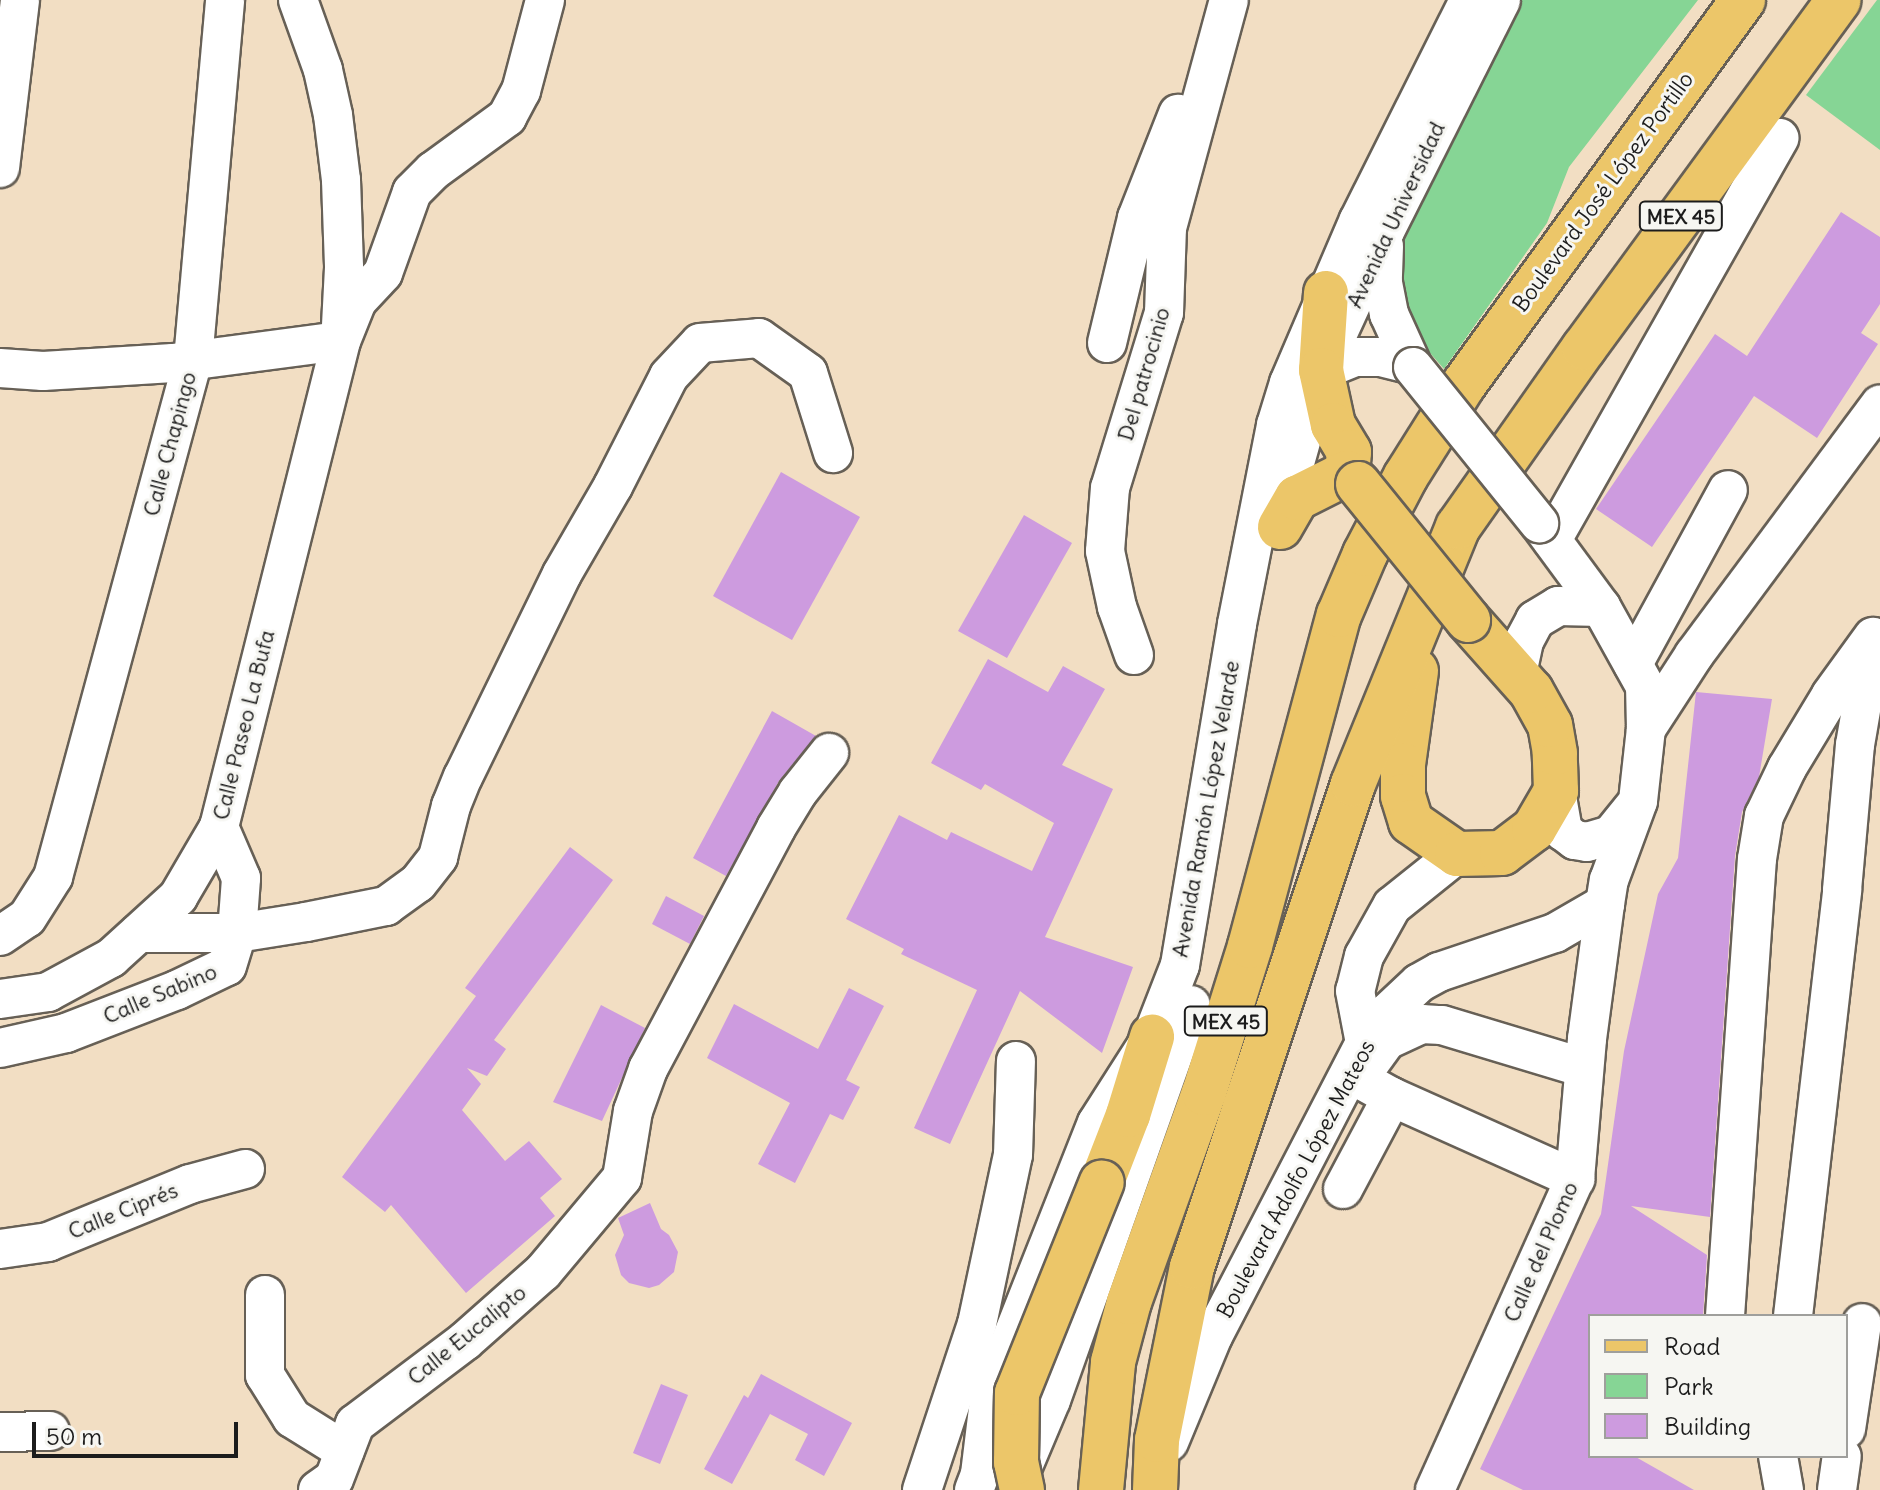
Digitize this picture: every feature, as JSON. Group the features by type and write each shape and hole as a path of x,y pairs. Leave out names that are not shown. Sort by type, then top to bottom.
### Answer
{"main road":[{"name":"Boulevard José López Portillo","path":"1101,1490 1113,1362 1129,1302 1241,975 1339,615 1365,554 1406,476 1464,384 1743,0"},
{"name":"MEX 45","path":"1421,613 1458,527 1839,0"},
{"path":"1326,293 1305,377 1349,452 1352,478 1468,620 1531,691 1550,725 1556,791 1534,829 1502,853 1457,854 1411,822 1403,796 1403,765 1414,698 1421,613"},
{"path":"1280,527 1297,498 1352,478"},
{"name":"Boulevard Adolfo López Mateos","path":"1156,1482 1157,1440 1192,1267 1353,784 1421,613"},
{"path":"1022,1490 1016,1462 1017,1393 1128,1115 1152,1037"}],"street":[{"path":"0,168 20,0"},
{"name":"Calle Chapingo","path":"0,936 27,918 53,877 193,360 225,0"},
{"path":"298,0 323,70 341,180 344,268 341,341"},
{"path":"341,341 357,301 383,273 412,192 433,171 507,117 521,91 545,0"},
{"name":"Del patrocinio","path":"1134,655 1117,607 1105,551 1110,488 1164,313 1167,228 1229,0"},
{"name":"Avenida Universidad","path":"1326,293 1469,0"},
{"name":"Avenida Universidad","path":"1288,429 1305,377 1385,231 1501,0"},
{"path":"1107,343 1137,218 1155,167 1177,116 1210,69"},
{"path":"1546,532 1779,138"},
{"path":"1385,231 1383,283 1389,314 1412,366 1546,532 1601,607 1645,686 1646,729 1638,801 1609,880 1605,904"},
{"path":"139,933 237,933 386,906 418,883 438,857 451,806 463,777 562,574 613,486 669,376 700,343 759,338 808,373 833,453"},
{"path":"0,368 43,371 193,360 341,341"},
{"name":"Calle Paseo La Bufa","path":"0,999 48,992 111,958 178,897 219,827 341,341"},
{"path":"1305,377 1355,357 1381,357 1412,366"},
{"path":"1646,729 1694,655 1880,405"},
{"name":"Avenida Ramón López Velarde","path":"1013,1490 1051,1400 1197,989 1229,825 1280,527 1288,429"},
{"name":"Avenida Ramón López Velarde","path":"974,1490 980,1474 990,1393 1097,1123 1152,1037 1180,965 1237,624 1288,429"},
{"path":"1633,664 1728,490"},
{"path":"1517,674 1524,641 1535,620 1558,606 1601,607"},
{"path":"1725,1314 1757,859 1764,816 1787,768 1877,625"},
{"path":"1793,1314 1842,890 1855,745 1877,625"},
{"name":"Calle Eucalipto","path":"318,1490 334,1479 355,1424 465,1341 543,1272 622,1178 633,1111 648,1069 776,828 798,792 829,753"},
{"path":"1556,791 1563,831 1575,840 1587,842 1611,835 1638,801"},
{"name":"Calle Sabino","path":"0,1048 66,1033 177,990 227,966 237,933 241,878 219,827"},
{"path":"1457,854 1392,906 1364,956 1355,991 1365,1043 1357,1066 1378,1089 1575,1179"},
{"name":"Boulevard Adolfo López Mateos","path":"1156,1482 1213,1336 1365,1043 1396,1002 1419,983 1439,972 1555,933 1605,904"},
{"name":"Calle del Plomo","path":"1435,1490 1575,1179 1584,1068 1605,904"},
{"path":"1343,1189 1378,1089 1375,1052 1387,1040 1421,1024 1442,1025 1584,1068"},
{"path":"922,1490 980,1309 1013,1155 1016,1061"},
{"name":"Calle Ciprés","path":"0,1249 48,1242 190,1184 245,1169"},
{"path":"265,1295 265,1375 292,1418 345,1451"},
{"path":"1848,1416 1862,1323"},
{"path":"0,1432 50,1431"},
{"path":"1778,1458 1784,1490"},
{"path":"1837,1490 1842,1458"}],"green space":[{"path":"1517,0 1698,0 1569,167 1547,223 1444,369 1410,330 1395,280 1398,243"},
{"path":"1880,0 1880,150 1806,95"}],"building":[{"path":"1841,212 1880,237 1880,304 1861,333 1878,344 1817,438 1754,396 1652,547 1596,509 1715,334 1747,356"},
{"path":"781,472 860,517 792,640 713,596"},
{"path":"1024,515 1072,543 1007,658 958,631"},
{"path":"988,659 1048,692 1063,666 1105,689 1062,765 1113,789 1045,937 1133,967 1102,1053 1020,991 950,1144 914,1128 977,990 901,954 904,949 846,919 899,815 947,840 951,832 1032,871 1054,823 985,784 981,790 931,763"},
{"path":"1696,692 1772,699 1759,777 1742,812 1735,856 1710,1217 1631,1206 1707,1255 1703,1314 1588,1314 1588,1458 1638,1458 1694,1490 1523,1490 1480,1469 1601,1214 1624,1051 1658,894 1678,858"},
{"path":"772,711 816,736 779,781 726,876 693,858"},
{"path":"570,847 613,880 494,1040 506,1049 487,1076 467,1068 481,1084 462,1110 505,1161 529,1141 562,1179 540,1198 555,1216 466,1293 391,1205 385,1212 342,1177 476,996 465,988"},
{"path":"666,896 704,916 690,944 652,924"},
{"path":"849,988 884,1006 846,1080 860,1087 843,1120 830,1114 795,1183 758,1164 790,1103 707,1058 734,1004 818,1049"},
{"path":"601,1005 645,1028 602,1121 553,1102"},
{"path":"650,1203 661,1229 669,1235 678,1252 674,1272 659,1285 649,1288 629,1283 621,1275 615,1255 624,1235 618,1218"},
{"path":"761,1374 852,1423 824,1476 795,1460 808,1434 770,1414 732,1484 704,1469 744,1395 748,1398"},
{"path":"661,1384 688,1395 660,1464 633,1453"}]}
